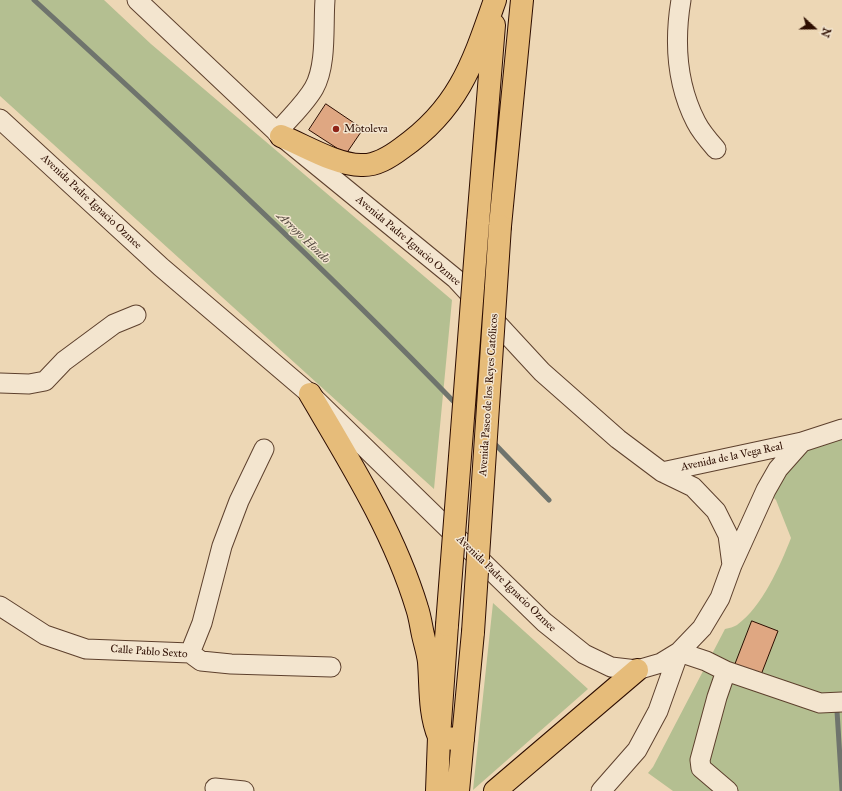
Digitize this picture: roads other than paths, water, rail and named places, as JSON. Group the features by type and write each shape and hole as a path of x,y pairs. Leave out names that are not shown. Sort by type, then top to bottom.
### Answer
{"main road":[{"path":"279,134 346,163 361,166 376,163 390,157 421,135 438,118 453,97 468,73 496,0"},
{"path":"437,791 439,737 447,625 496,0"},
{"name":"Avenida Paseo de los Reyes Católicos","path":"458,791 473,632 500,226 522,0"},
{"path":"310,394 376,510 410,586 418,610 429,660 431,699 435,728 439,737"},
{"path":"495,791 641,669"},
{"path":"439,737 463,740"}],"street":[{"name":"Avenida Padre Ignacio Ozmee","path":"0,119 161,266 310,394 544,622 584,654 611,667 641,669 661,663 679,652 702,628 720,598 732,565 728,535 716,511 693,487 662,472 618,439 542,372 456,279 279,134 137,0"},
{"path":"279,134 314,89 319,78 325,0"},
{"path":"681,0 678,17 677,59 683,93 697,123 716,149"},
{"path":"0,383 29,384 45,381 64,361 114,324 136,315"},
{"name":"Avenida de la Vega Real","path":"662,472 802,442 842,429"},
{"name":"Avenida de la Vega Real","path":"732,565 766,490 778,469 802,442"},
{"path":"190,653 202,623 222,546 239,502 264,449"},
{"name":"Calle Pablo Sexto","path":"0,606 45,635 86,649 190,653 201,661 231,664 331,667"},
{"path":"601,791 637,750 658,711 679,652 706,661 726,671 820,703 842,702"},
{"path":"641,669 654,683 658,711"},
{"path":"726,671 717,696 700,760 701,768 728,791"},
{"path":"215,788 244,791"}],"waterway":[{"name":"Arroyo Hondo","path":"34,0 196,149 302,250 407,353 458,406"},
{"name":"Arroyo Hondo","path":"493,442 549,500"},
{"path":"837,711 842,790"}],"place":[{"name":"Motoleva","path":"336,129"}]}
